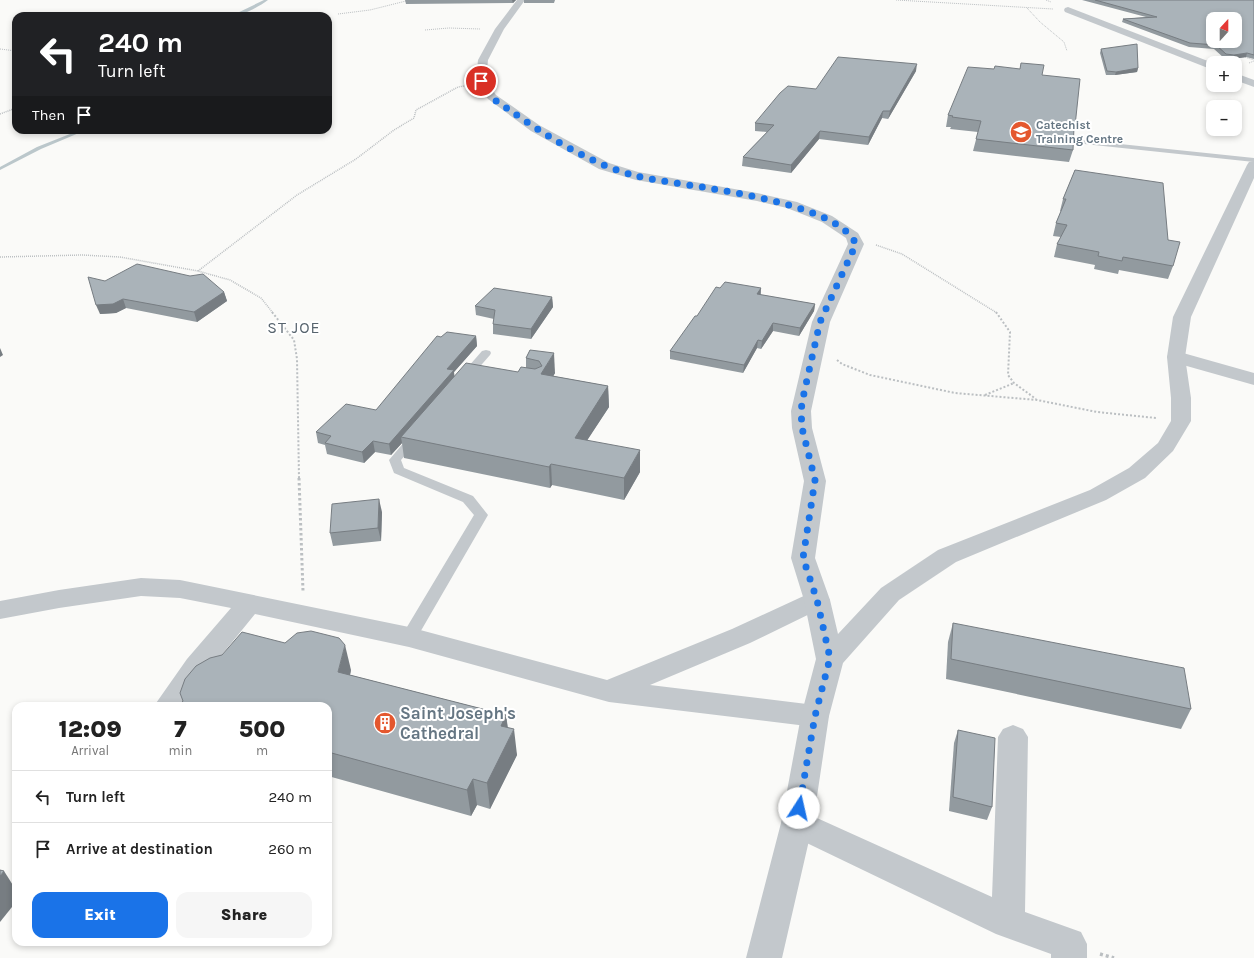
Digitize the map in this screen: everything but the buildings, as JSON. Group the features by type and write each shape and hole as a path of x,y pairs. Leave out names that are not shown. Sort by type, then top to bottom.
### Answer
{"street":[{"path":"521,0 500,29 483,60 481,81 492,97 535,128 604,166 636,176 757,196 792,205 827,219 853,236 856,244 820,322 801,410 802,428 815,480 803,558 817,600 830,658 815,716 797,823 764,958"},
{"path":"1068,10 1206,64"},
{"path":"1242,79 1254,84"},
{"path":"830,658 890,594 948,556 1098,494 1137,472 1166,447 1181,421 1181,398 1176,357 1182,317 1232,209 1254,166"},
{"path":"1176,357 1254,379"},
{"path":"0,610 59,599 141,587 180,589 409,637 609,691 815,716"},
{"path":"609,691 741,636 817,600"},
{"path":"171,702 197,666 250,604"},
{"path":"1008,922 1013,737"},
{"path":"797,823 1008,922 1069,944 1069,958"}],"lane":[{"path":"1075,141 1254,160"},
{"path":"459,384 486,353"},
{"path":"469,372 484,375"},
{"path":"409,637 481,515 468,499 399,470 395,460 425,425"}],"path":[{"path":"338,14 370,10 410,0"},
{"path":"896,0 1068,10"},
{"path":"1027,7 1040,22 1064,42 1067,51"},
{"path":"425,30 464,28 500,29"},
{"path":"0,49 12,50"},
{"path":"1242,57 1254,60"},
{"path":"198,271 297,195 356,159 394,130 414,118 416,110 458,87 481,81"},
{"path":"0,114 12,110"},
{"path":"856,244 882,246 902,254 998,314 1010,332 1008,376 1014,383 1037,400"},
{"path":"0,257 82,255 120,257 198,271 230,280 261,298 294,340 297,360 298,447 304,614"},
{"path":"820,322 832,344 833,356 842,364 870,375 956,393 1037,400 1097,412 1181,421"},
{"path":"985,395 1014,383"}],"waterway":[{"path":"242,12 266,0"},
{"path":"0,169 39,148 74,134"}],"place":[{"name":"Catechist Training Centre","path":"1021,132"},
{"name":"Saint Joseph's Cathedral","path":"385,723"}],"district":[{"name":"ST JOE","path":"294,327"}],"route":[{"path":"481,81 492,97 535,128 604,166 636,176 757,196 792,205 827,219 853,236 856,244 820,322 801,410 802,428 815,480 803,558 817,600 830,658 815,716 799,808"}]}
